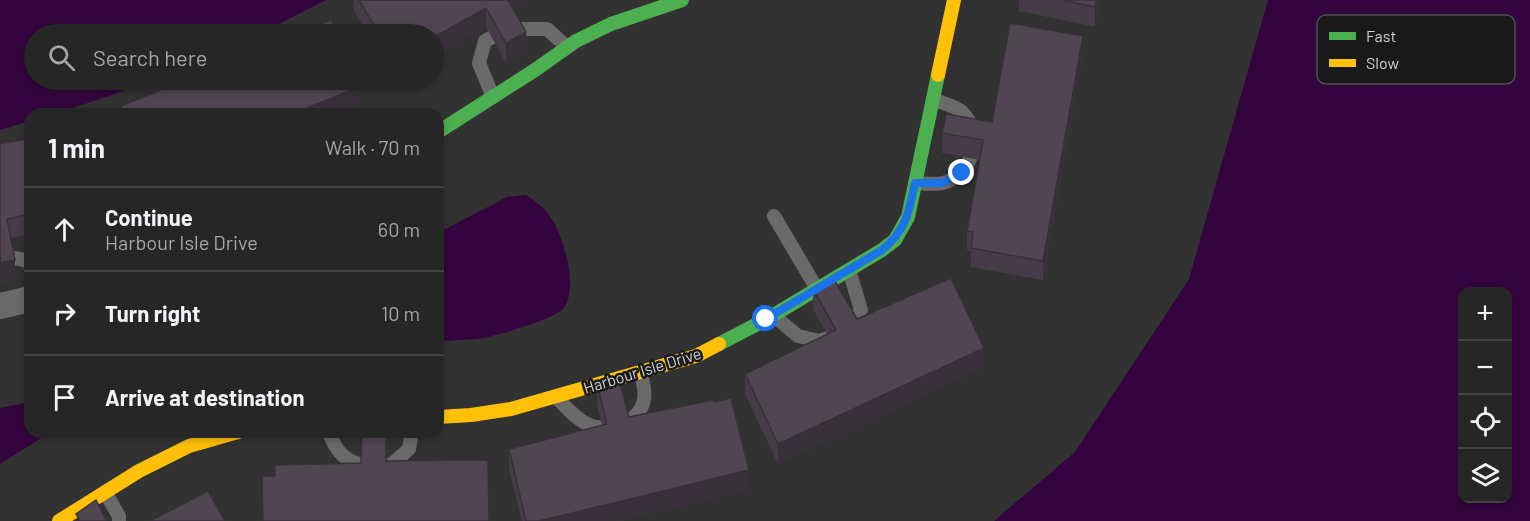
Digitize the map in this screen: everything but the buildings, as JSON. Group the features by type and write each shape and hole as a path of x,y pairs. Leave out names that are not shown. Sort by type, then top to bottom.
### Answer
{"street":[{"path":"444,128 567,47 611,24 682,0"},
{"name":"Harbour Isle Drive","path":"444,417 511,409 696,356 773,315 895,240 908,217 954,0"},
{"path":"0,306 24,300"},
{"path":"59,521 139,471 189,446 217,438"}],"lane":[{"path":"493,97 479,63 485,41 507,29 546,29 567,47"},
{"path":"915,183 942,183 962,173 972,156 975,133 962,112 933,99"},
{"path":"774,216 817,289"},
{"path":"0,257 24,260"},
{"path":"773,315 798,336 819,341 844,332 861,310 849,270"},
{"path":"555,396 576,418 594,428 614,428 634,418 645,400 641,372"},
{"path":"331,438 335,449 353,463 370,466 391,465 409,449 411,438"},
{"path":"105,492 119,516 119,521"}],"shaded area":[{"path":"0,0 326,0 279,24 24,24 24,90 126,90 73,108 24,108 24,123 0,130"},
{"path":"1268,0 1530,0 1530,521 994,521 1075,452 1189,279"},
{"path":"526,195 552,218 567,257 570,289 566,303 563,309 549,317 501,334 484,338 444,341 444,230 507,197"},
{"path":"24,403 24,438 41,438 0,464 0,408"}],"traffic: fast":[{"path":"444,128 576,41 611,24 682,0"},
{"path":"719,344 767,319 895,240 908,217 938,75"}],"traffic: slow":[{"path":"938,75 954,0"},
{"path":"444,417 511,409 696,356 719,344"},
{"path":"59,521 139,471 189,446 217,438"}],"route":[{"path":"766,319 895,240 908,217 915,183 942,183 962,173"}]}
